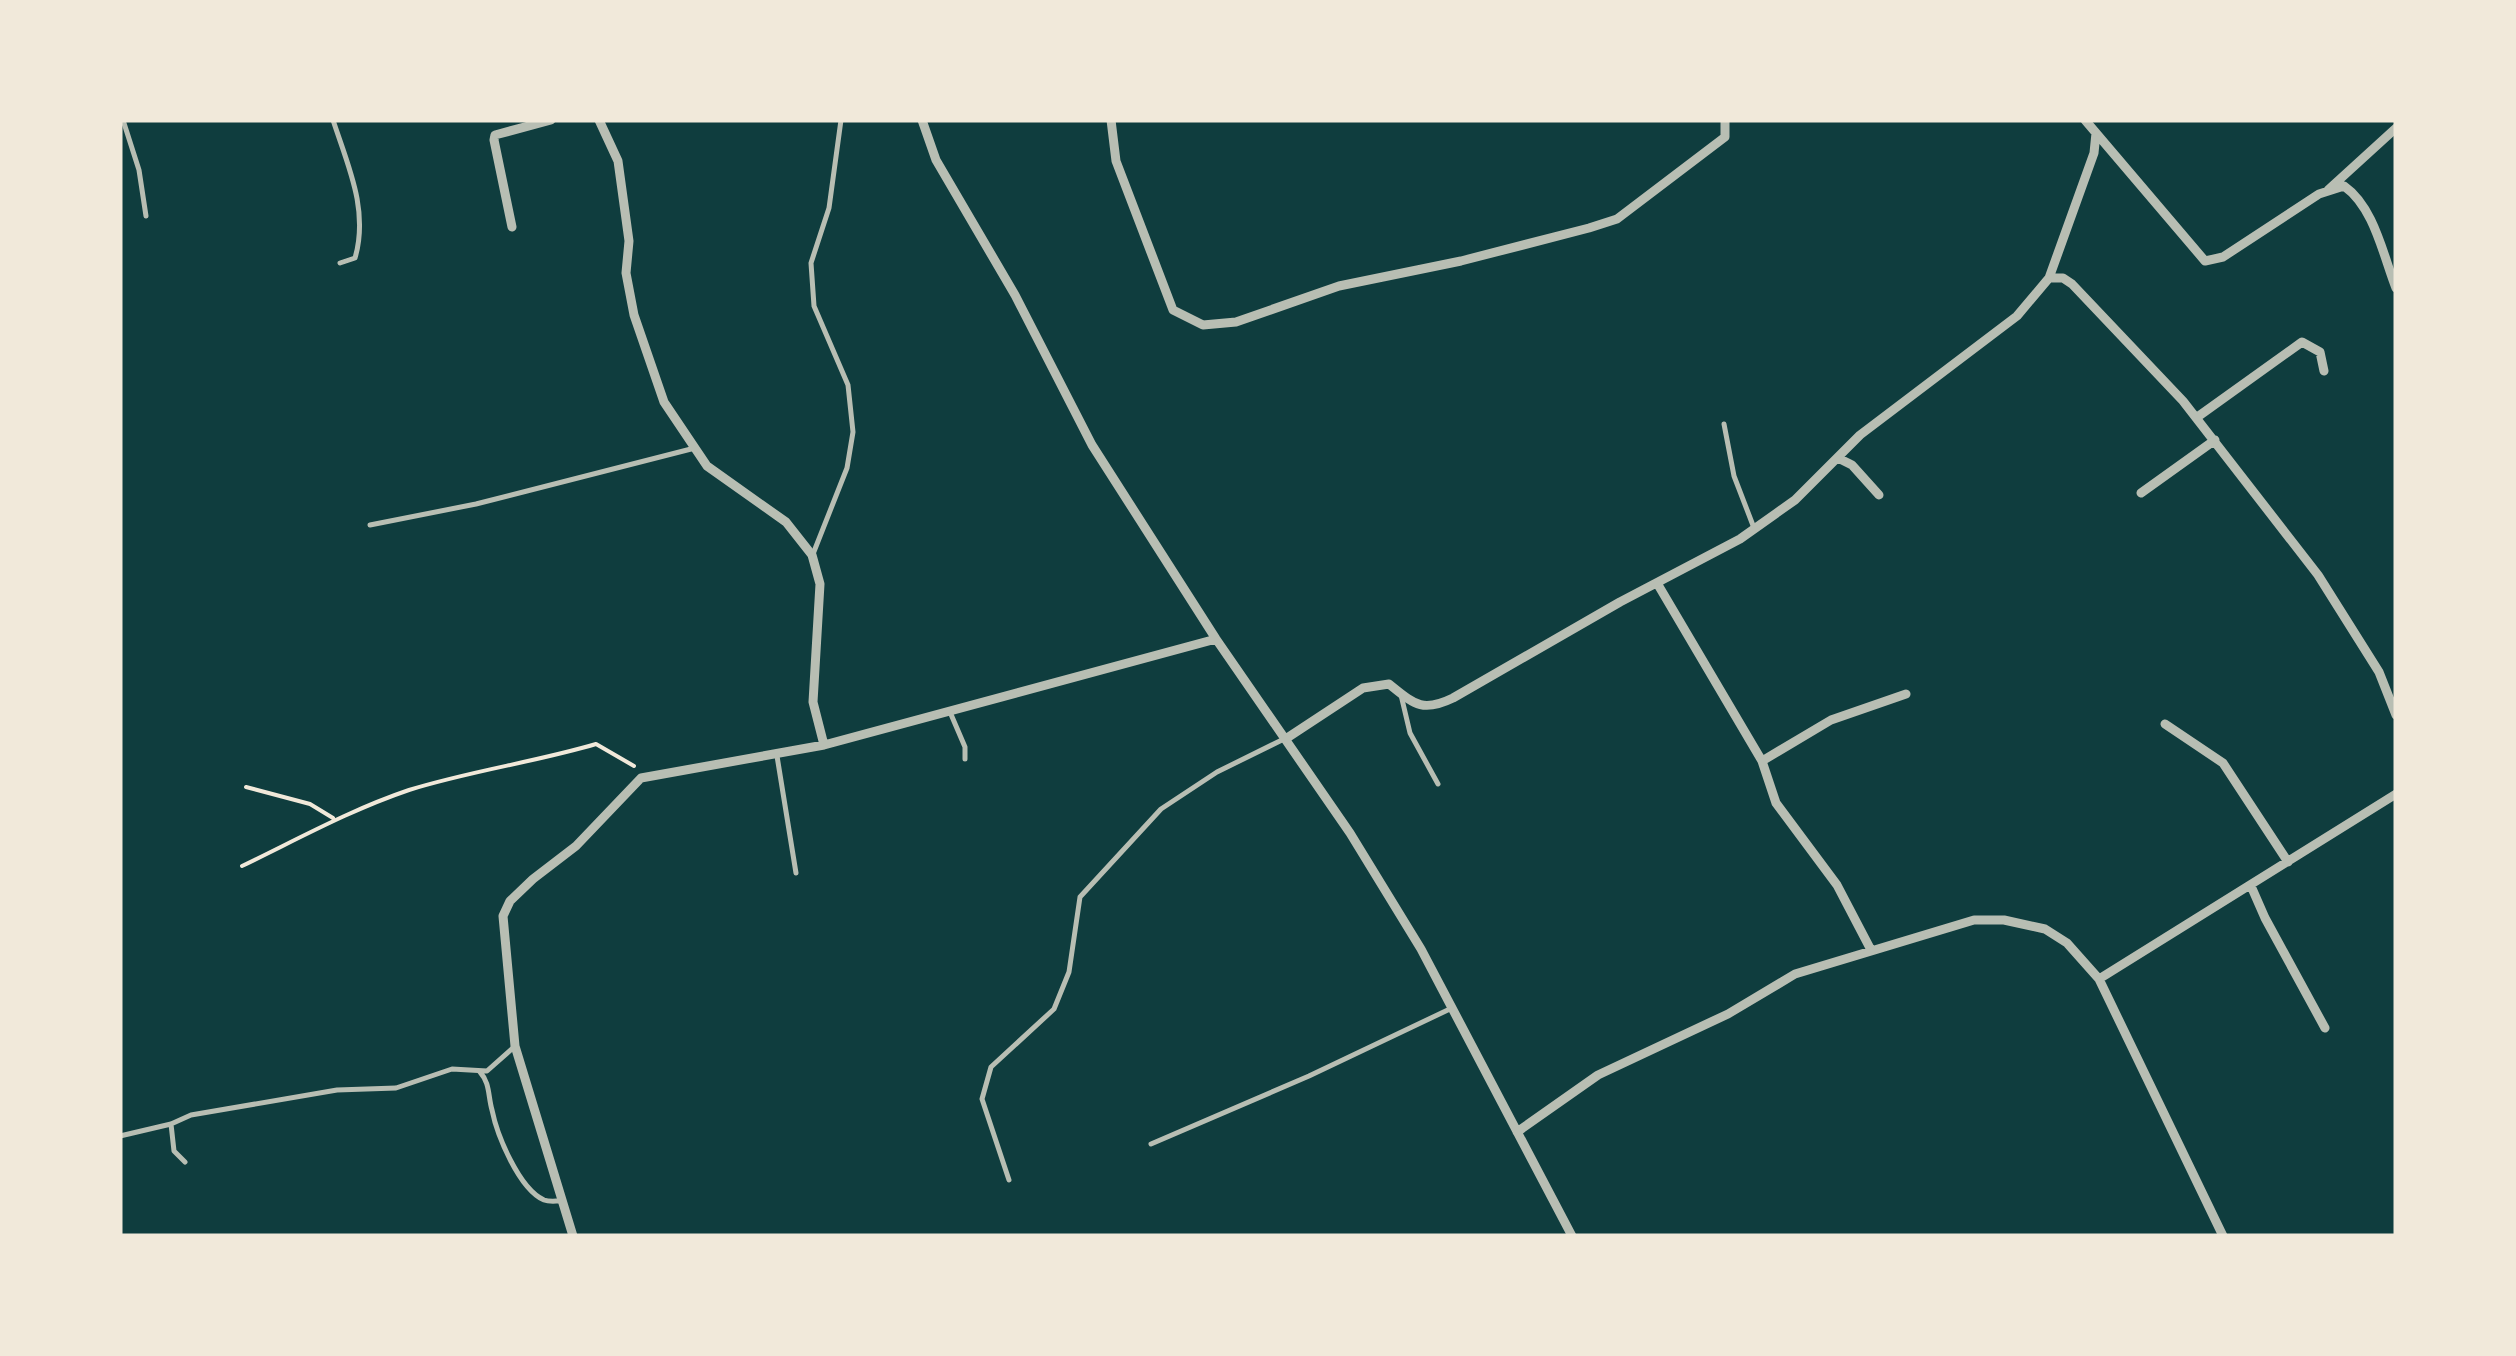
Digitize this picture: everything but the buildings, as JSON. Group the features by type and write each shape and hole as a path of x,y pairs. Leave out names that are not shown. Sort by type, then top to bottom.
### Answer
{"street":[{"path":"512,227 494,140 500,131 551,120"},
{"path":"599,120 618,161 629,241 626,274 634,316 664,402 707,466 786,522 812,556 820,584 814,702 824,745"},
{"path":"922,120 936,160 1016,295 1092,445 1216,639 1287,738 1420,949 1572,1236"},
{"path":"1111,120 1116,161 1173,310 1203,325 1236,322 1339,286 1461,260 1616,219 1725,137 1725,120"},
{"path":"2085,120 2205,261 2223,257 2326,192 2396,128"},
{"path":"1287,738 1363,688 1389,684 1413,703 1433,708 1754,528 1794,500 1860,435 2018,316 2049,278 2094,153 2096,133"},
{"path":"2326,192 2344,186 2357,195 2396,288"},
{"path":"2049,278 2062,278 2072,284 2215,440 2318,575 2378,672 2396,715"},
{"path":"2196,418 2302,342 2320,352 2324,371"},
{"path":"2141,493 2215,440"},
{"path":"1838,458 1852,465 1878,495"},
{"path":"1656,583 1762,762 1776,803 1838,885 1871,950"},
{"path":"573,1236 514,1046 504,916 510,902 532,879 576,846 641,778 824,745 1216,639"},
{"path":"1762,762 1831,720 1906,694"},
{"path":"2165,724 2223,763 2288,862"},
{"path":"2100,979 2396,794"},
{"path":"2252,886 2265,918 2326,1028"},
{"path":"1517,1132 1598,1074 1728,1014 1795,974 1974,920 2004,920 2045,929 2067,942 2100,979 2223,1236"}],"lane":[{"path":"122,120 139,170 146,216"},
{"path":"333,120 361,210 355,258 340,263"},
{"path":"812,556 848,468 852,432 848,385 814,306 811,264 829,208 842,120"},
{"path":"1724,424 1734,476 1754,528"},
{"path":"370,525 476,504 695,448"},
{"path":"1400,694 1410,733 1438,784"},
{"path":"950,712 966,747 965,759"},
{"path":"1009,1180 982,1099 991,1067 1054,1009 1069,972 1080,897 1161,809 1217,772 1287,738"},
{"path":"777,756 796,872"},
{"path":"1151,1144 1309,1076 1452,1008"},
{"path":"120,1136 191,1115 337,1090 396,1088 452,1069 487,1071 514,1046"},
{"path":"479,1071 487,1080 492,1114 504,1146 525,1184 544,1200 564,1202"},
{"path":"171,1124 174,1151 185,1162"}],"path":[{"path":"242,866 315,831 333,818 413,789 596,744 651,776"},
{"path":"246,787 310,804 333,818"}]}
